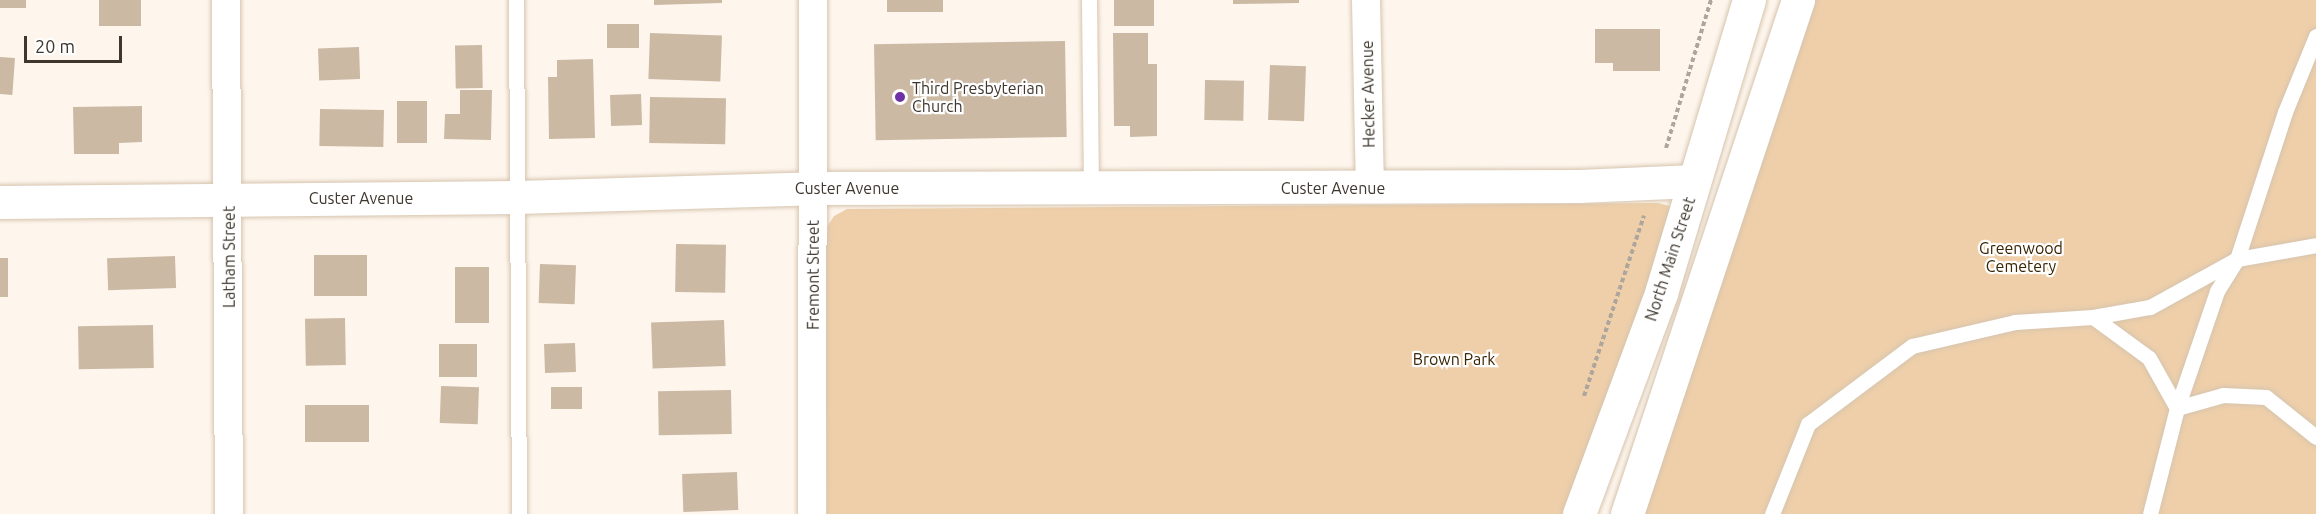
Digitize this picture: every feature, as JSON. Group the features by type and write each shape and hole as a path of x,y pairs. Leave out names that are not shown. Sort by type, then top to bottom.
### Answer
{"street":[{"name":"Latham Street","path":"226,0 229,199 229,514"},
{"name":"Fremont Street","path":"812,514 813,0"},
{"name":"Hecker Avenue","path":"1365,0 1370,188"},
{"name":"North Main Street","path":"1579,514 1660,294 1749,0"},
{"path":"1627,514 1798,0"},
{"name":"Custer Avenue","path":"0,202 517,197 814,188 1370,188 1695,181"}],"lane":[{"path":"516,0 519,514"},
{"path":"1089,0 1091,188"},
{"path":"2150,514 2177,408 2217,291 2237,259 2285,112 2316,36"},
{"path":"1772,514 1808,424 1912,346 2015,322 2093,317 2150,307 2237,259 2316,245"},
{"path":"2093,317 2149,358 2177,408"},
{"path":"2177,408 2223,395 2266,397 2316,437"}],"path":[{"path":"1582,404 1655,183 1711,0"}],"green space":[{"name":"Greenwood Cemetery","path":"1811,0 2316,0 2316,514 1642,514"},
{"name":"Brown Park","path":"1658,203 1674,207 1579,514 827,514 825,230 834,216 847,209"}],"building":[{"path":"0,0 26,0 26,8 0,8"},
{"path":"99,0 141,0 141,26 99,26"},
{"path":"654,0 722,0 722,3 654,5"},
{"path":"887,0 943,0 943,12 887,12"},
{"path":"1114,0 1154,0 1154,26 1114,26"},
{"path":"1233,0 1299,0 1299,3 1233,4"},
{"path":"607,24 639,24 639,48 607,48"},
{"path":"1595,29 1660,29 1660,71 1613,71 1613,63 1595,63"},
{"path":"650,33 722,36 720,81 648,79"},
{"path":"1113,33 1148,33 1148,64 1157,64 1157,136 1130,137 1130,126 1114,126"},
{"name":"Third Presbyterian Church","path":"1065,41 1067,137 876,140 874,44"},
{"path":"455,45 482,45 483,88 456,88"},
{"path":"359,47 360,79 319,80 318,48"},
{"path":"0,57 15,58 12,95 0,94"},
{"path":"593,59 595,138 549,139 548,77 557,77 557,60"},
{"path":"1270,65 1306,66 1304,121 1268,120"},
{"path":"1205,80 1244,81 1243,121 1204,120"},
{"path":"460,90 492,90 491,140 444,139 445,114 460,114"},
{"path":"641,94 642,125 611,126 610,95"},
{"path":"650,97 726,98 725,144 649,143"},
{"path":"397,101 427,101 427,143 397,143"},
{"path":"142,106 142,142 119,143 119,154 74,154 73,107"},
{"path":"320,109 384,110 383,147 319,146"},
{"path":"676,244 726,245 725,293 675,292"},
{"path":"314,255 367,255 367,296 314,296"},
{"path":"175,256 176,288 108,290 107,258"},
{"path":"0,258 8,258 8,297 0,297"},
{"path":"540,264 576,265 575,304 539,303"},
{"path":"455,267 489,267 489,323 455,323"},
{"path":"345,318 346,365 306,366 305,319"},
{"path":"724,320 726,366 653,369 651,323"},
{"path":"153,325 154,368 79,369 78,326"},
{"path":"575,343 576,372 545,373 544,344"},
{"path":"439,344 477,344 477,377 439,377"},
{"path":"441,386 479,387 478,424 440,423"},
{"path":"551,387 582,387 582,409 551,409"},
{"path":"731,390 732,434 659,435 658,391"},
{"path":"305,405 369,405 369,442 305,442"},
{"path":"737,472 738,510 683,512 682,474"}],"place":[{"name":"Third Presbyterian Church","path":"900,97"}]}
